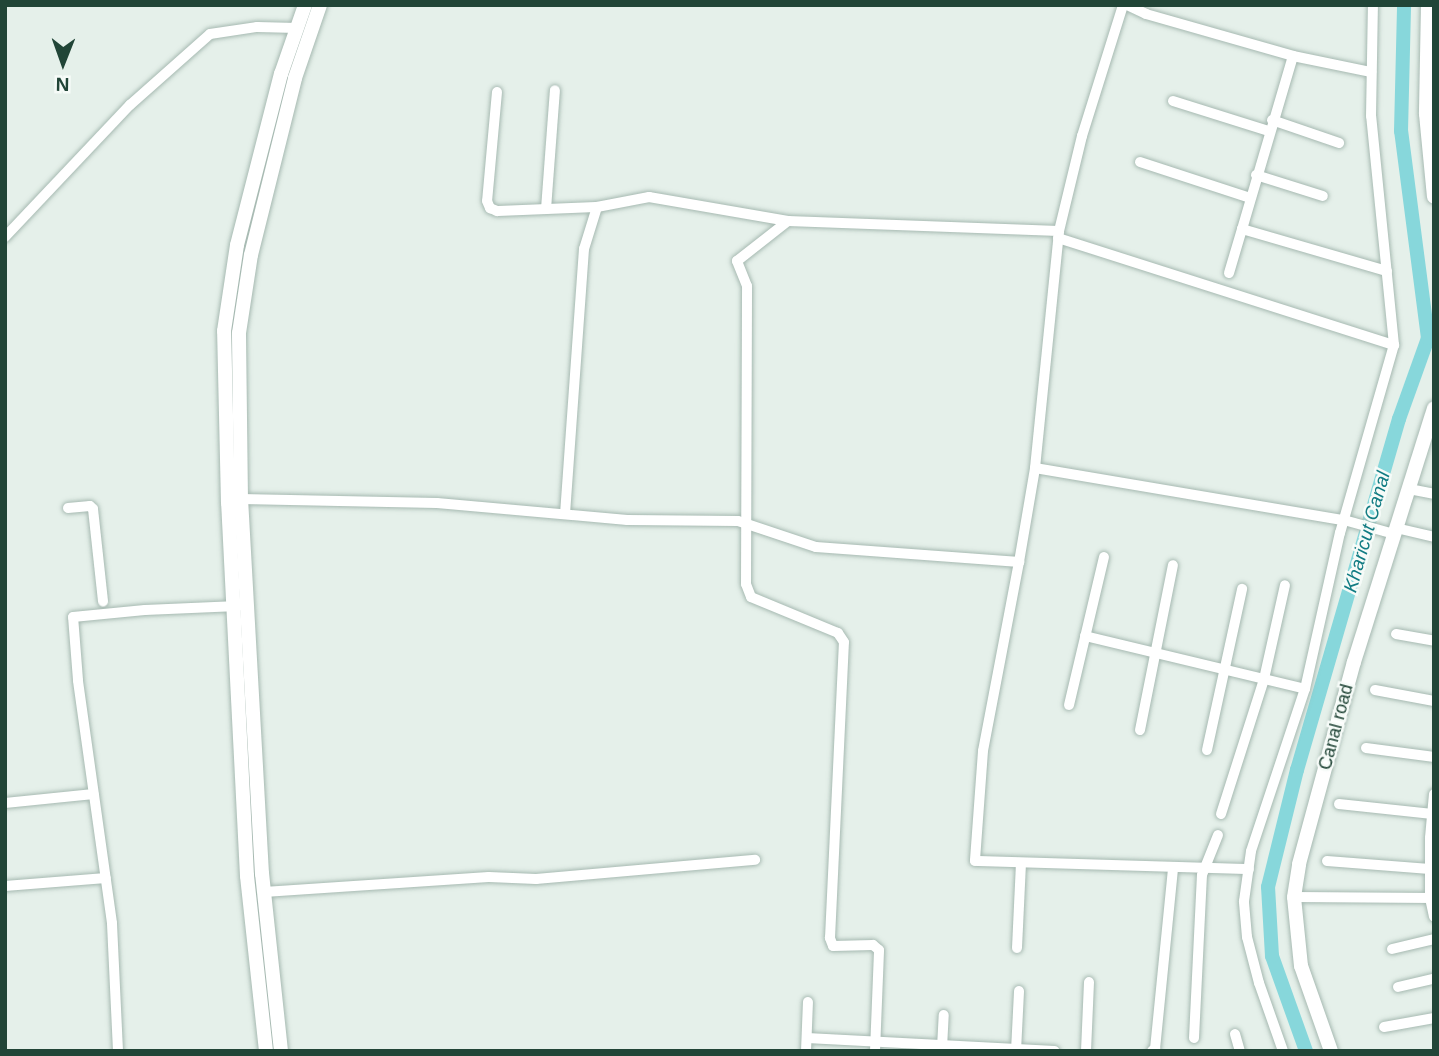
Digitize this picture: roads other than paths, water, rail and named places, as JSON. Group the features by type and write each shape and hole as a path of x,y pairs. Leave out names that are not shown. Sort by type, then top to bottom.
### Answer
{"street":[{"path":"266,1051 247,876 239,606 223,331 237,245 281,74 305,5"},
{"path":"281,1051 239,606 239,333 251,255 295,78 320,5"},
{"path":"1249,869 975,862 983,751 1035,468 1058,235 1082,136 1125,5 1146,14 1293,56 1371,72"},
{"path":"1283,1051 1259,983 1247,937 1244,901 1251,851 1305,689 1344,521 1394,345 1370,116 1373,5"},
{"path":"1428,5 1426,114 1434,197"},
{"path":"5,237 130,105 210,34 257,27 297,27"},
{"path":"1229,273 1270,125 1293,56"},
{"path":"546,209 555,90"},
{"path":"497,92 487,201 490,208 497,211 597,207 649,197 788,221 1058,235 1394,345"},
{"path":"1173,100 1339,143"},
{"path":"1140,162 1250,198"},
{"path":"1256,175 1323,196"},
{"path":"565,514 584,249 597,207"},
{"path":"788,221 737,261 747,286 744,523 746,584 751,597 838,633 844,642 830,938 833,946 873,946 879,950 875,1045"},
{"path":"1242,229 1387,271"},
{"name":"Canal road","path":"1331,1051 1301,966 1294,897 1299,864 1354,662 1434,408"},
{"path":"1035,468 1434,537"},
{"path":"1409,489 1434,494"},
{"path":"240,499 437,503 565,514 744,523 816,547 1019,562"},
{"path":"68,508 90,506 93,509 103,608"},
{"path":"1069,705 1104,557"},
{"path":"1140,730 1173,565"},
{"path":"1221,814 1264,679 1285,584"},
{"path":"1207,750 1242,589"},
{"path":"118,1051 112,923 73,617 103,608 239,606"},
{"path":"1396,634 1434,641"},
{"path":"1085,636 1305,689"},
{"path":"1374,690 1434,701"},
{"path":"1366,748 1434,757"},
{"path":"5,803 94,794"},
{"path":"1434,794 1430,869 1434,917"},
{"path":"1339,804 1432,814"},
{"path":"1194,1038 1205,868 1218,835"},
{"path":"264,892 489,877 536,879 755,860"},
{"path":"1327,861 1430,869"},
{"path":"1017,947 1021,863"},
{"path":"1152,1051 1155,1049 1173,868"},
{"path":"5,886 106,878"},
{"path":"1294,897 1432,898"},
{"path":"1392,949 1434,939"},
{"path":"1398,987 1434,979"},
{"path":"1086,1051 1089,982"},
{"path":"1016,1049 1019,991"},
{"path":"806,1051 807,1002"},
{"path":"942,1047 944,1016"},
{"path":"1384,1027 1434,1018"},
{"path":"1235,1034 1240,1051"},
{"path":"807,1038 875,1045 1055,1051"}],"waterway":[{"name":"Kharicut Canal","path":"1306,1051 1272,956 1268,887 1297,770 1399,419 1428,338 1401,131 1404,5"}]}
